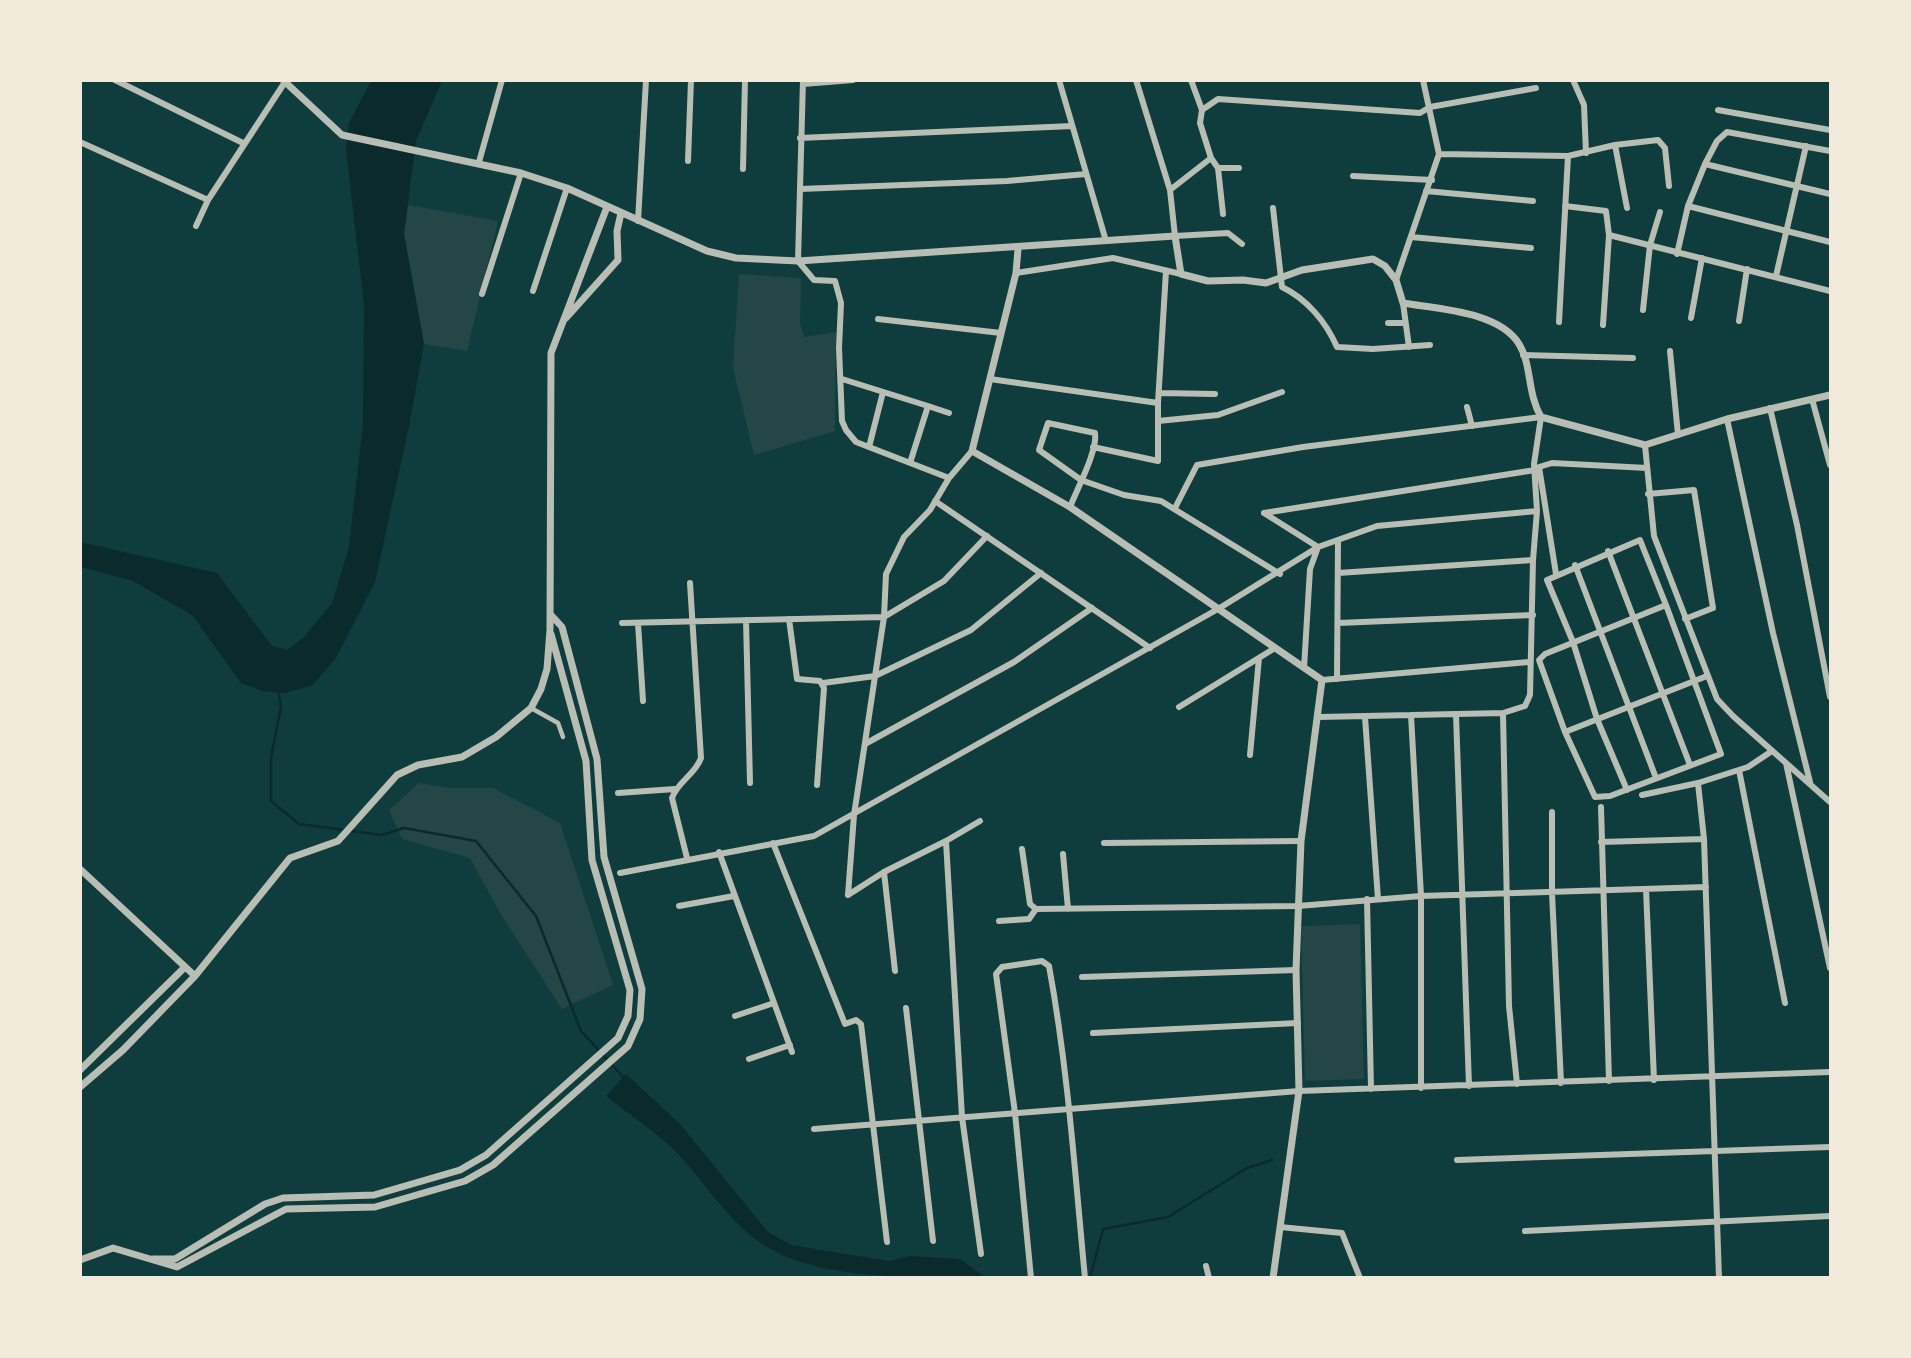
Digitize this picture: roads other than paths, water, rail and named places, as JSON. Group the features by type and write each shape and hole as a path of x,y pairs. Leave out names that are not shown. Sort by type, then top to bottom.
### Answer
{"street":[{"path":"115,80 243,144"},
{"path":"480,162 502,80"},
{"path":"638,221 646,80"},
{"path":"688,162 691,80"},
{"path":"744,169 745,80"},
{"path":"853,80 803,82 798,261 814,279 835,281 841,303 842,421 856,442 949,478"},
{"path":"1059,80 1106,241"},
{"path":"1136,80 1170,190 1181,274"},
{"path":"1191,80 1202,110 1200,123 1211,158 1218,168 1223,214"},
{"path":"1396,280 1439,154 1423,80"},
{"path":"1573,80 1584,105 1586,153"},
{"path":"196,226 208,200 284,81 342,135 480,162 521,173 567,188 707,251 736,258 798,261 1228,233 1242,244"},
{"path":"1202,110 1218,99 1420,113 1430,107 1536,88"},
{"path":"1717,110 1830,130"},
{"path":"800,138 1072,126"},
{"path":"1677,254 1688,206 1704,164 1717,141 1727,132 1830,151"},
{"path":"1439,154 1568,156 1615,145 1658,140 1665,148 1669,186"},
{"path":"80,142 208,200"},
{"path":"1615,145 1628,208"},
{"path":"1776,276 1806,146"},
{"path":"1559,322 1568,156"},
{"path":"1170,190 1211,158"},
{"path":"1704,164 1830,194"},
{"path":"1218,168 1239,167"},
{"path":"482,294 521,173"},
{"path":"800,190 1007,181 1086,174"},
{"path":"1353,176 1432,180"},
{"path":"533,291 567,188"},
{"path":"1426,191 1533,201"},
{"path":"80,1087 122,1050 195,976 290,858 338,841 397,775 418,765 462,757 496,737 531,708 547,669 551,614 551,353 607,206"},
{"path":"1565,206 1606,211 1609,235 1603,325"},
{"path":"1688,206 1830,242"},
{"path":"1273,208 1282,287 1298,295 1324,324 1337,347 1349,350 1430,345"},
{"path":"1643,310 1650,245 1660,212"},
{"path":"562,323 618,260 617,231 621,213"},
{"path":"1609,235 1830,291"},
{"path":"1411,237 1531,248"},
{"path":"980,821 884,872 848,895 854,815 884,617 886,574 904,537 972,451 1016,272 1018,248"},
{"path":"1016,272 1114,258 1208,281 1243,280 1266,283 1302,270 1373,259 1385,266 1396,280 1403,303 1409,347"},
{"path":"1691,318 1702,258"},
{"path":"1739,321 1747,269"},
{"path":"1094,447 1158,461 1158,403 1166,271"},
{"path":"1319,717 1503,713 1525,706 1530,695 1533,560 1537,511 1535,470 1541,417 1531,400 1523,355 1519,344 1505,330 1472,313 1403,303"},
{"path":"878,319 1001,333"},
{"path":"1388,323 1405,323"},
{"path":"1670,351 1678,435"},
{"path":"1523,355 1633,358"},
{"path":"842,379 948,413"},
{"path":"990,379 1158,403"},
{"path":"869,447 883,392"},
{"path":"1158,421 1218,415 1282,392"},
{"path":"1160,393 1215,394"},
{"path":"1175,508 1197,465 1303,447 1541,417 1645,445 1727,419 1830,395"},
{"path":"1811,399 1830,465"},
{"path":"910,463 928,406"},
{"path":"1467,407 1472,426"},
{"path":"1770,408 1797,525 1830,697"},
{"path":"1727,419 1773,633 1810,782"},
{"path":"1070,507 1081,480 1094,447 1097,438 1091,431 1047,425 1039,450 1081,480 1124,495 1161,501 1280,574"},
{"path":"1645,445 1654,536 1717,699 1830,802"},
{"path":"972,451 1070,507 1322,680 1530,662"},
{"path":"1556,574 1539,467 1552,463 1647,468"},
{"path":"1318,547 1264,513 1535,470"},
{"path":"1648,494 1694,490 1713,608 1685,619"},
{"path":"935,501 1150,648"},
{"path":"620,873 814,835 1280,574 1318,547 1377,526 1537,511"},
{"path":"622,623 884,617 944,581 987,536"},
{"path":"1627,790 1597,719 1573,642 1547,579 1608,551 1654,536"},
{"path":"1640,540 1666,605 1692,682 1721,754 1610,796 1595,797 1565,732 1539,660 1573,642 1666,605"},
{"path":"1337,679 1338,541"},
{"path":"1304,668 1310,569 1318,547"},
{"path":"1608,551 1690,765"},
{"path":"1338,573 1533,560"},
{"path":"1575,565 1656,778"},
{"path":"789,619 797,679 823,683 875,676 971,630 1041,573"},
{"path":"618,793 675,789 697,769 701,758 690,583"},
{"path":"865,744 1014,662 1092,608"},
{"path":"80,1261 113,1248 177,1268 286,1209 375,1207 453,1186 493,1164 628,1046 642,1010 640,978 602,849 601,784 593,742 562,627 551,614"},
{"path":"1338,623 1533,615"},
{"path":"746,620 750,783"},
{"path":"638,623 643,701"},
{"path":"144,1259 175,1259 265,1204 283,1198 374,1195 460,1170 486,1155 618,1038 628,1016 630,990 590,851 590,794 586,761 550,630"},
{"path":"1179,707 1275,648"},
{"path":"1250,755 1259,658"},
{"path":"1565,732 1707,676"},
{"path":"1273,1278 1299,1091 1296,970 1301,841 1322,680"},
{"path":"817,785 823,683"},
{"path":"531,708 558,723 563,737"},
{"path":"1503,713 1509,894 1509,1006 1517,1084"},
{"path":"1411,715 1421,896 1421,1088"},
{"path":"1456,715 1469,1086"},
{"path":"1365,717 1378,898"},
{"path":"1642,795 1698,783 1739,770 1765,758 1772,751"},
{"path":"1786,763 1830,968"},
{"path":"1739,770 1785,1003"},
{"path":"1698,783 1704,839 1719,1278"},
{"path":"675,789 673,806 687,858"},
{"path":"1601,807 1601,891 1609,1081"},
{"path":"1552,813 1552,893 1561,1083"},
{"path":"1601,842 1704,839"},
{"path":"946,841 962,1117 981,1254"},
{"path":"1104,843 1301,841"},
{"path":"773,843 845,1024 856,1020 860,1024 875,1124 887,1242"},
{"path":"1022,849 1030,904 1036,909 1298,906 1378,898 1706,887"},
{"path":"719,852 791,1049 749,1059"},
{"path":"1063,854 1068,909"},
{"path":"80,869 195,976"},
{"path":"884,872 895,971"},
{"path":"1646,889 1654,1080"},
{"path":"679,906 734,896"},
{"path":"1367,899 1371,1089"},
{"path":"999,920 1029,919 1036,909"},
{"path":"1031,1278 1015,1113 996,974 1002,967 1042,961 1049,966 1069,1108 1085,1278"},
{"path":"80,1070 185,967"},
{"path":"1082,977 1296,970"},
{"path":"735,1016 774,1003"},
{"path":"906,1008 933,1241"},
{"path":"1093,1033 1298,1023"},
{"path":"814,1129 1299,1091 1830,1072"},
{"path":"1457,1160 1830,1147"},
{"path":"1525,1231 1718,1219 1830,1216"},
{"path":"1280,1227 1342,1233 1360,1278"},
{"path":"1206,1266 1209,1278"}],"waterway":[{"path":"278,689 281,707 271,757 271,801 299,824 382,835 404,828 476,841 536,916 581,1031 625,1079"},
{"path":"1090,1278 1103,1229 1168,1217 1247,1168 1272,1160"}]}
